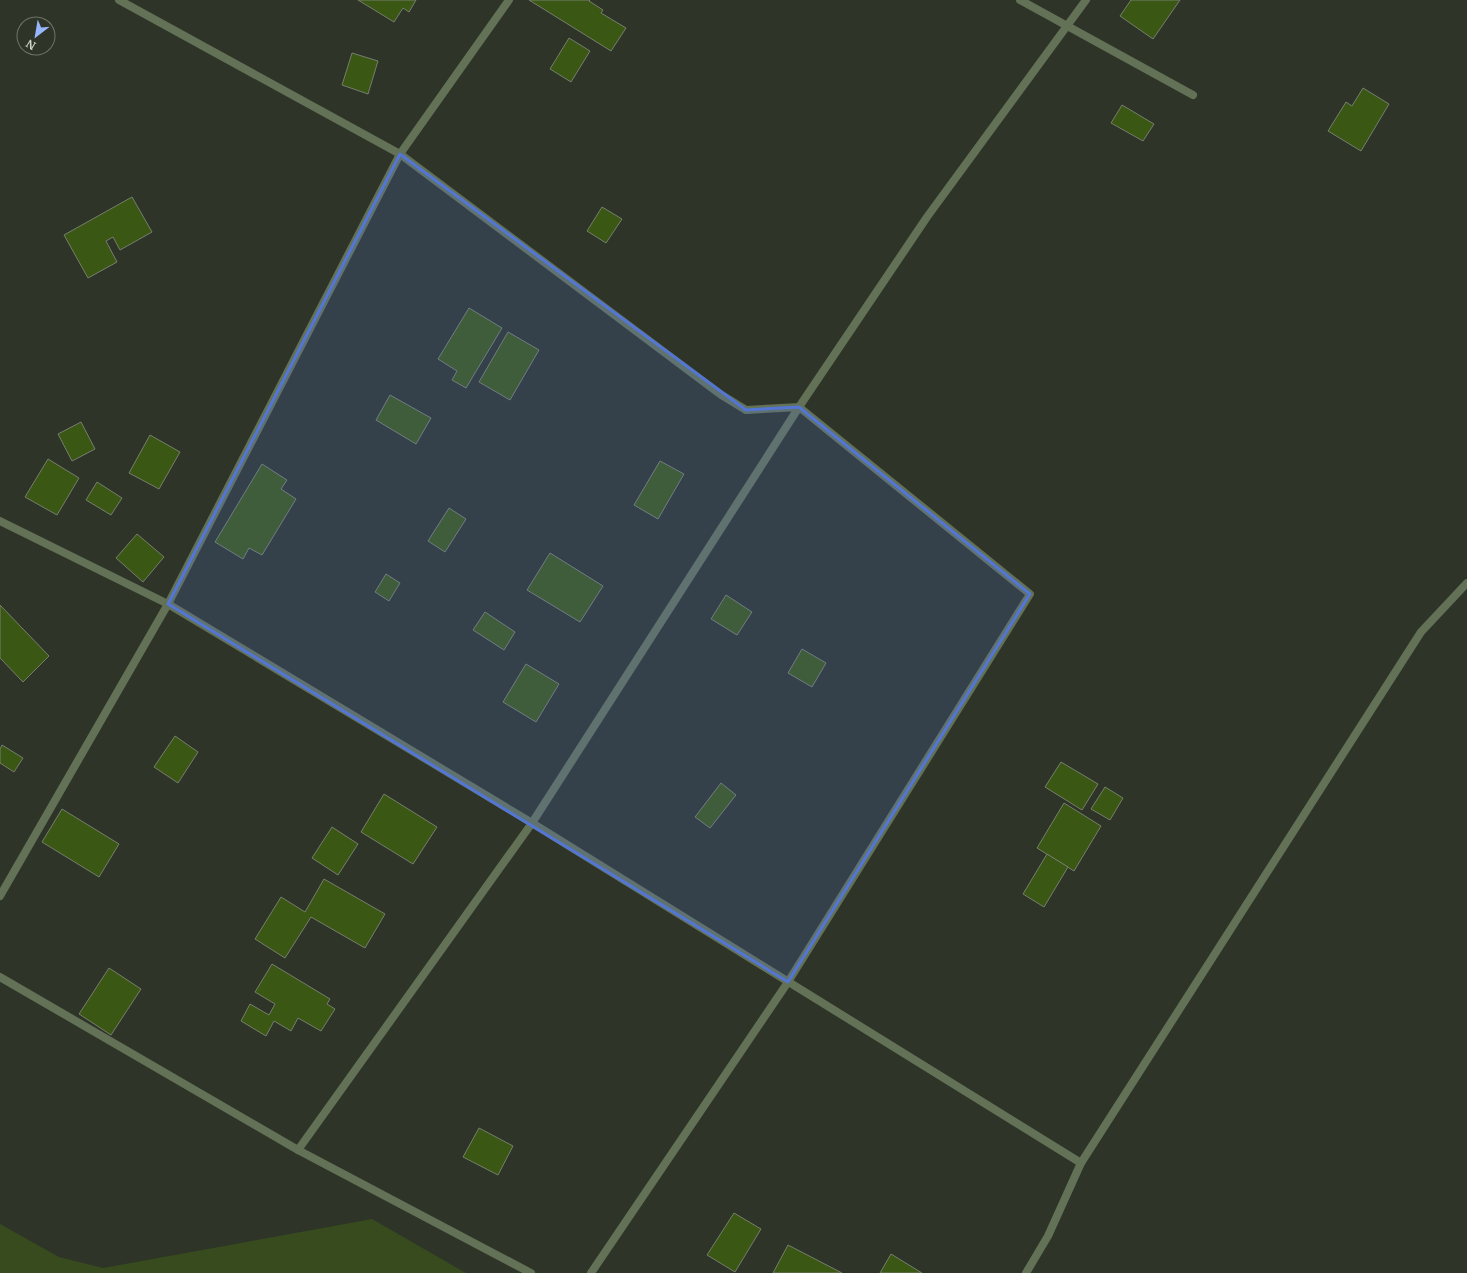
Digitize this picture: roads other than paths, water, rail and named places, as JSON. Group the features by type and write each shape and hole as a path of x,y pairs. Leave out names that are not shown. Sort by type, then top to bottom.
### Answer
{"street":[{"path":"119,0 400,154 720,394 746,410 800,406 1030,594 788,982 591,1273"},
{"path":"0,896 168,604 400,154 509,0"},
{"path":"1020,0 1193,95"},
{"path":"298,1150 532,824 800,406 927,216 1086,0"},
{"path":"0,521 168,604 532,824 1081,1163"},
{"path":"1026,1273 1048,1236 1081,1163 1421,632 1467,583"},
{"path":"0,977 298,1150 531,1273"}]}
